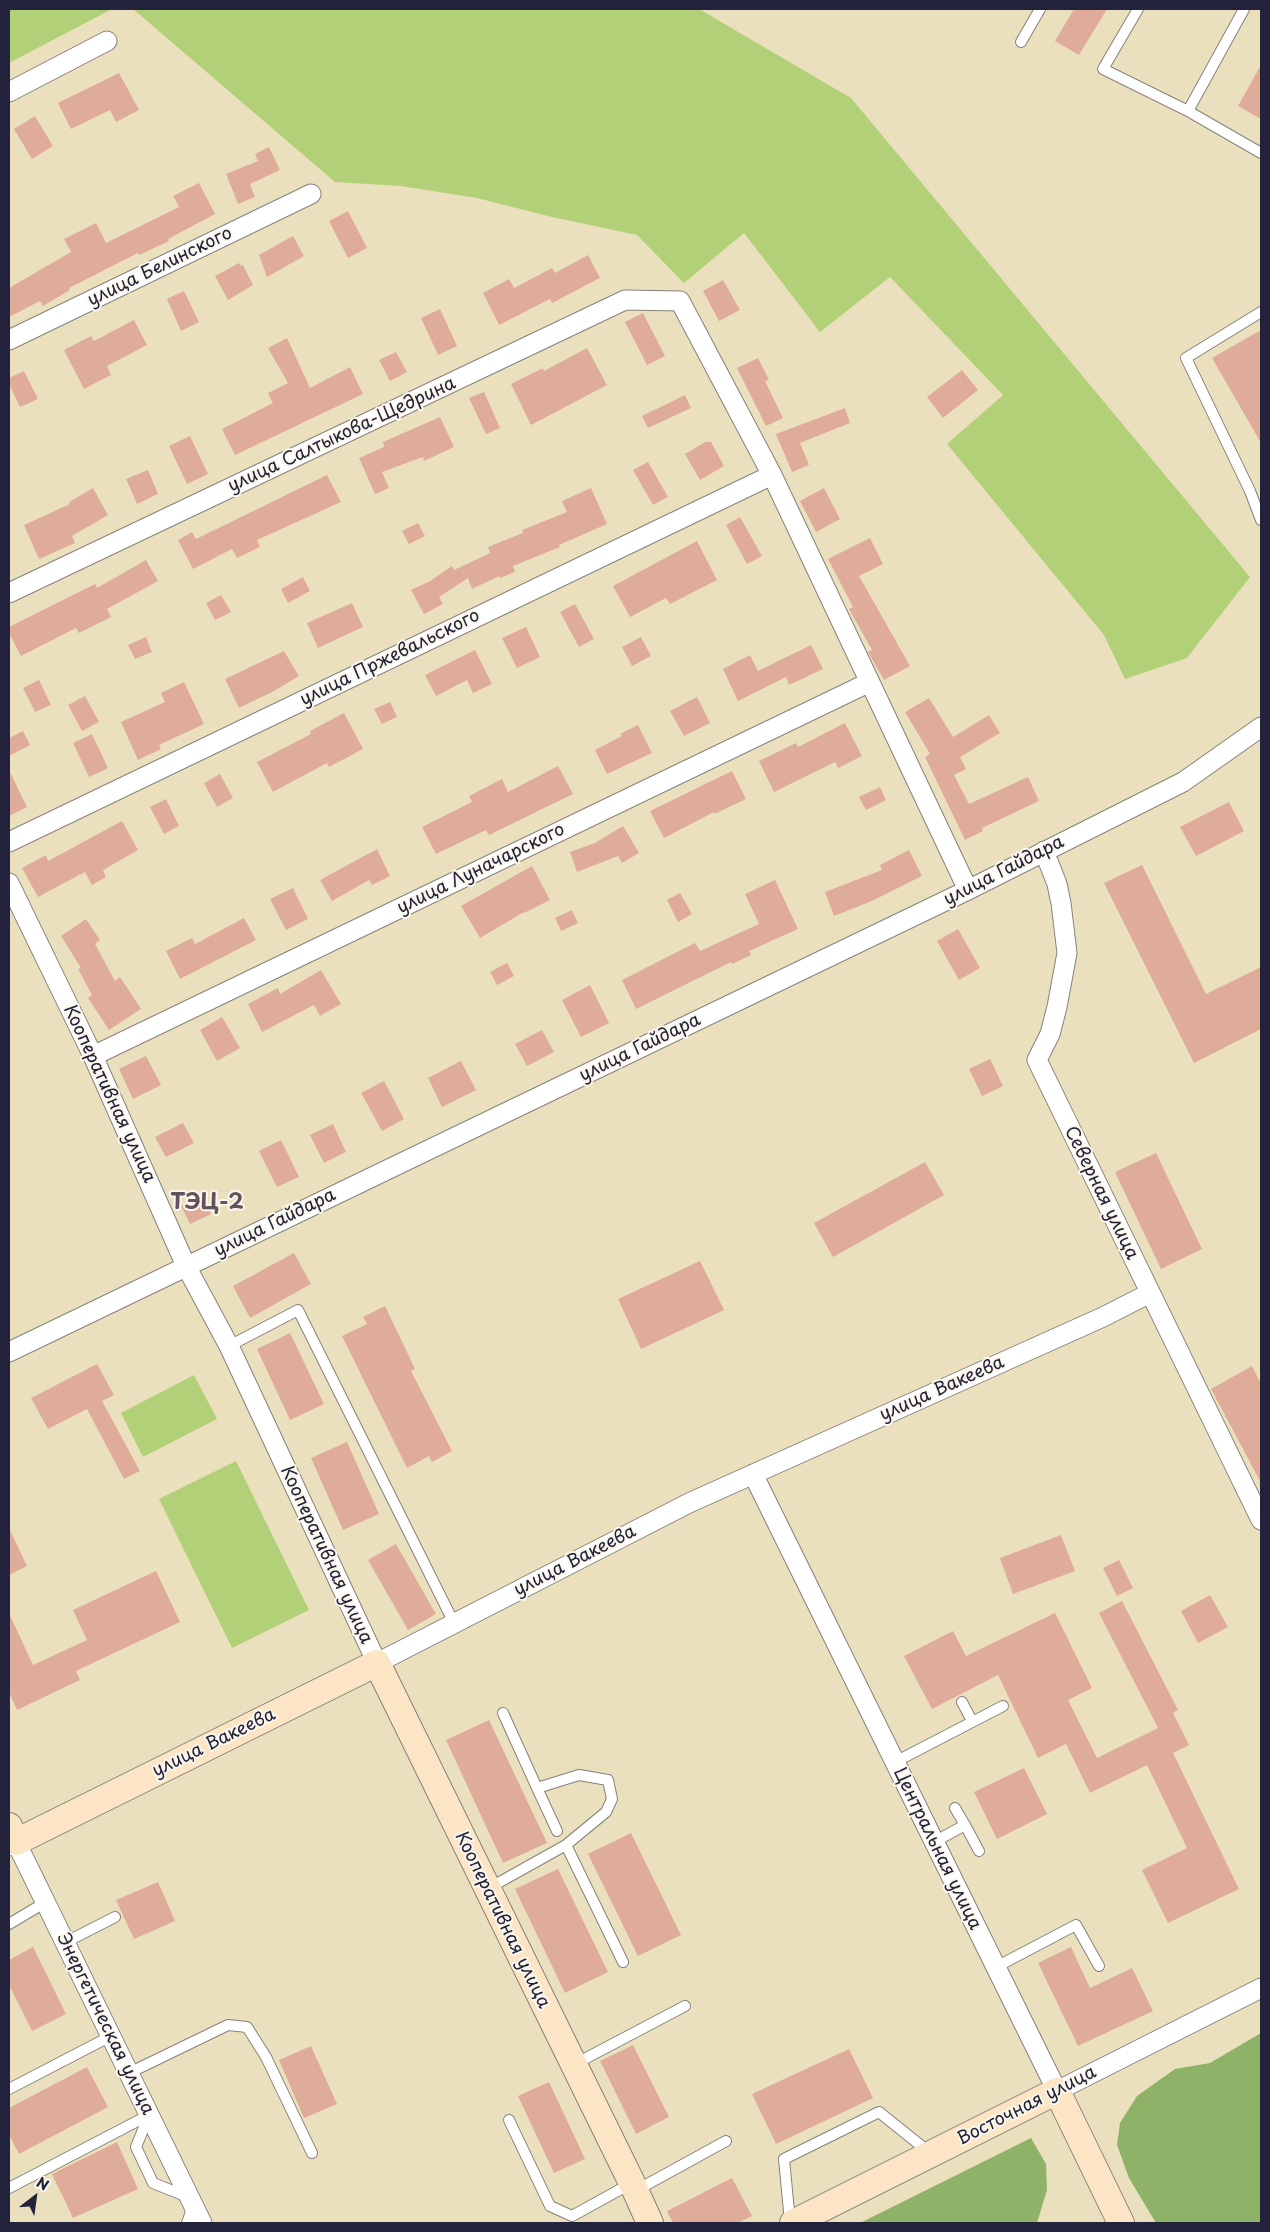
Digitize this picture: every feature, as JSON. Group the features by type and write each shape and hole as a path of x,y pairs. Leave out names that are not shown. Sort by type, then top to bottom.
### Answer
{"street":[{"path":"9,92 107,41"},
{"name":"улица Белинского","path":"9,340 311,194"},
{"name":"улица Салтыкова-Щедрина","path":"9,593 625,300 680,301 772,475"},
{"path":"772,475 968,890"},
{"name":"улица Пржевальского","path":"9,842 772,475"},
{"name":"улица Луначарского","path":"93,1056 870,682"},
{"name":"улица Гайдара","path":"9,1352 968,890 1183,782 1261,727"},
{"name":"Северная улица","path":"1044,851 1057,884 1067,953 1050,1034 1037,1060 1261,1520"},
{"name":"Кооперативная улица","path":"9,883 93,1056 186,1266 228,1346 377,1663 650,2223"},
{"name":"улица Вакеева","path":"11,1838 377,1663 689,1503 1103,1317 1150,1293"},
{"name":"Центральная улица","path":"753,1474 1121,2223"},
{"name":"Энергетическая улица","path":"11,1838 66,1942 149,2116 190,2209 202,2223"},
{"name":"Восточная улица","path":"792,2223 1261,1988"}],"lane":[{"path":"1021,42 1040,9"},
{"path":"1138,9 1103,69 1188,111 1261,153"},
{"path":"1188,111 1244,9"},
{"path":"1261,312 1186,358 1251,494 1261,520"},
{"path":"1251,494 1261,488"},
{"path":"228,1346 298,1310 454,1623"},
{"path":"962,1702 972,1722"},
{"path":"894,1762 1003,1706"},
{"path":"504,1713 557,1831"},
{"path":"487,1889 566,1845 606,1812 612,1799 608,1780 579,1775 537,1788"},
{"path":"955,1808 979,1851"},
{"path":"934,1842 965,1825"},
{"path":"566,1845 624,1962"},
{"path":"9,1924 46,1902"},
{"path":"66,1942 114,1917"},
{"path":"996,1967 1076,1925 1099,1966"},
{"path":"573,2065 685,2006"},
{"path":"129,2073 228,2025 247,2027 266,2057 312,2153"},
{"path":"9,2089 111,2036"},
{"path":"792,2223 784,2159 880,2112 931,2154"},
{"path":"9,2188 149,2116"},
{"path":"149,2116 136,2148 153,2183 190,2209"},
{"path":"509,2120 550,2206 572,2216 726,2141"}],"green space":[{"path":"9,9 112,9 9,63"},
{"path":"133,9 699,9 851,98 1250,577 1187,658 1125,679 1104,635 947,444 1003,395 890,277 820,332 744,233 684,283 637,235 552,217 477,198 401,186 335,182"},
{"path":"194,1375 217,1419 143,1457 121,1413"},
{"path":"236,1461 309,1610 232,1648 159,1499"},
{"path":"1261,2033 1261,2223 1156,2223 1129,2178 1117,2145 1120,2123 1137,2096 1175,2069 1210,2063"},
{"path":"1031,2138 1046,2164 1047,2190 1037,2223 860,2223"}],"building":[{"path":"1074,9 1107,9 1079,55 1055,41"},
{"path":"1261,65 1261,119 1238,106"},
{"path":"119,73 139,110 116,122 110,110 71,129 58,103"},
{"path":"35,116 53,146 32,159 14,129"},
{"path":"269,147 280,170 250,184 255,197 238,204 226,174 258,161 255,154"},
{"path":"199,183 215,214 168,239 169,241 139,255 138,253 69,288 70,290 43,306 40,301 9,317 9,288 71,252 64,239 96,223 106,243 179,207 173,196"},
{"path":"348,211 367,248 348,258 329,221"},
{"path":"293,236 304,256 267,277 259,255"},
{"path":"588,255 600,278 552,303 550,299 499,325 483,293 509,279 514,288 552,268 555,273"},
{"path":"239,263 241,266 243,265 253,285 228,300 215,276"},
{"path":"723,280 740,310 719,321 703,291"},
{"path":"184,291 199,322 181,331 167,299"},
{"path":"440,309 457,346 438,355 421,318"},
{"path":"643,313 665,356 647,365 625,322"},
{"path":"134,320 147,345 107,366 111,375 84,389 64,350 91,336 94,341"},
{"path":"1261,330 1261,443 1212,358"},
{"path":"287,338 310,388 350,367 363,394 235,455 222,429 273,403 268,393 288,383 268,348"},
{"path":"587,348 607,385 531,425 511,384 543,368 544,371"},
{"path":"396,352 407,372 390,381 379,360"},
{"path":"758,358 769,380 765,381 783,418 766,426 737,368"},
{"path":"962,370 978,390 943,418 927,397"},
{"path":"24,371 38,399 20,407 9,384 9,378"},
{"path":"484,392 500,428 486,434 469,398"},
{"path":"685,395 691,408 648,428 642,416"},
{"path":"845,408 850,423 800,443 809,465 792,472 776,434"},
{"path":"440,417 454,447 424,461 423,457 382,472 389,488 375,494 359,458 384,447 383,442"},
{"path":"190,436 208,474 187,484 169,446"},
{"path":"705,442 711,442 724,466 700,480 685,454"},
{"path":"648,462 668,497 653,505 633,470"},
{"path":"148,470 158,494 137,504 126,479"},
{"path":"327,475 341,502 257,540 260,547 237,558 232,549 193,569 178,540 192,532 196,539"},
{"path":"93,488 108,515 72,536 75,543 39,559 24,525 70,504 69,502"},
{"path":"591,488 607,524 559,545 560,547 513,566 515,572 500,578 499,576 472,589 468,578 439,597 443,604 424,614 411,590 430,581 452,566 454,570 490,553 488,547 523,533 522,530 567,512 562,501"},
{"path":"824,488 840,519 816,532 800,501"},
{"path":"740,517 762,556 747,564 726,525"},
{"path":"418,523 425,536 409,544 402,531"},
{"path":"870,538 883,564 859,576 910,666 884,680 868,652 872,650 849,609 853,607 828,559"},
{"path":"697,541 717,580 670,604 666,598 630,617 613,586"},
{"path":"146,560 158,581 107,609 111,617 79,633 76,628 21,656 9,633 9,627 95,584 97,588"},
{"path":"303,577 310,591 288,603 281,589"},
{"path":"221,595 231,612 215,620 206,603"},
{"path":"352,603 363,627 318,648 307,623"},
{"path":"575,604 594,639 579,647 560,612"},
{"path":"526,627 540,657 517,668 502,638"},
{"path":"146,637 152,652 135,659 128,645"},
{"path":"641,637 651,656 632,666 622,647"},
{"path":"811,645 823,669 789,685 786,677 738,701 723,669 750,655 758,671"},
{"path":"475,650 492,684 473,693 467,680 436,696 425,675"},
{"path":"284,651 299,676 239,708 225,679"},
{"path":"39,680 51,705 35,712 23,688"},
{"path":"184,682 204,724 159,745 161,749 138,760 121,722 165,702 161,693"},
{"path":"85,696 99,722 82,731 68,705"},
{"path":"697,697 710,723 684,736 670,711"},
{"path":"929,698 953,737 989,715 1000,733 960,757 966,769 954,775 969,804 1028,777 1039,801 982,828 983,831 965,840 925,757 930,754 905,712"},
{"path":"390,702 397,717 382,724 374,709"},
{"path":"344,713 363,749 329,767 327,763 273,792 257,762 311,734 310,731"},
{"path":"845,723 862,756 838,768 835,762 774,792 759,761 796,743 798,747"},
{"path":"638,725 652,753 607,774 595,750"},
{"path":"23,731 30,745 9,756 9,738"},
{"path":"92,734 108,768 89,777 73,743"},
{"path":"558,766 573,794 489,835 486,830 436,854 422,827 472,802 469,796 502,779 508,792"},
{"path":"9,770 27,807 9,816"},
{"path":"732,771 746,799 714,814 714,812 664,838 650,811"},
{"path":"220,774 233,798 217,807 204,783"},
{"path":"880,787 886,800 866,810 859,797"},
{"path":"166,799 179,826 164,834 150,807"},
{"path":"1229,802 1244,831 1196,856 1180,827"},
{"path":"122,821 138,850 103,870 106,877 92,885 85,872 38,897 22,868 46,855 48,861"},
{"path":"623,826 639,853 622,863 618,856 577,872 570,852 595,843"},
{"path":"377,849 390,876 372,885 369,880 332,901 320,880"},
{"path":"909,850 922,876 872,901 834,916 825,892 882,870 880,865"},
{"path":"1142,865 1206,994 1261,967 1261,1029 1194,1063 1104,883"},
{"path":"532,866 550,900 524,912 480,938 461,906"},
{"path":"775,880 798,929 749,951 751,955 732,964 731,962 636,1009 622,980 695,943 700,951 759,924 745,894"},
{"path":"293,888 308,919 286,930 270,899"},
{"path":"680,893 692,914 678,922 667,900"},
{"path":"572,910 578,923 561,931 555,918"},
{"path":"244,918 256,940 180,979 166,951 192,938 195,944"},
{"path":"86,919 100,940 95,944 115,981 120,977 141,1009 109,1030 88,998 92,995 78,969 81,968 61,936"},
{"path":"958,929 980,968 959,980 937,941"},
{"path":"507,963 514,976 497,985 490,972"},
{"path":"321,970 341,1004 320,1016 314,1005 262,1032 248,1004 278,988 280,994"},
{"path":"590,985 609,1023 581,1037 562,1000"},
{"path":"222,1017 240,1048 217,1061 200,1030"},
{"path":"542,1030 554,1052 527,1066 515,1044"},
{"path":"146,1056 161,1085 133,1099 119,1069"},
{"path":"990,1059 1003,1086 982,1096 969,1069"},
{"path":"461,1061 476,1090 442,1107 428,1078"},
{"path":"384,1081 404,1119 382,1131 361,1093"},
{"path":"183,1123 194,1143 166,1157 155,1137"},
{"path":"333,1124 346,1152 324,1163 310,1135"},
{"path":"281,1140 299,1177 277,1187 259,1151"},
{"path":"1156,1153 1202,1249 1161,1269 1115,1172"},
{"path":"925,1162 944,1195 833,1257 814,1223"},
{"path":"203,1196 211,1214 190,1224 181,1206"},
{"path":"294,1253 311,1284 250,1318 233,1286"},
{"path":"700,1261 724,1310 641,1349 618,1299"},
{"path":"385,1306 415,1369 411,1371 452,1451 432,1462 429,1456 407,1468 342,1336 367,1324 363,1317"},
{"path":"290,1333 324,1404 290,1420 257,1349"},
{"path":"97,1364 114,1395 102,1401 140,1471 124,1479 87,1409 48,1429 31,1398"},
{"path":"1252,1366 1261,1384 1261,1483 1211,1389"},
{"path":"347,1442 379,1514 343,1530 311,1458"},
{"path":"9,1528 27,1566 9,1575"},
{"path":"1061,1535 1075,1571 1013,1594 1000,1558"},
{"path":"396,1544 436,1614 408,1630 368,1560"},
{"path":"1119,1560 1133,1588 1117,1596 1103,1568"},
{"path":"156,1571 180,1622 76,1671 80,1680 17,1710 9,1692 9,1613 33,1665 87,1640 73,1610"},
{"path":"1210,1595 1228,1627 1198,1643 1181,1611"},
{"path":"1122,1601 1178,1710 1173,1713 1189,1745 1173,1753 1239,1889 1168,1923 1142,1870 1187,1848 1147,1765 1090,1793 1066,1744 1038,1758 998,1675 932,1709 904,1656 953,1631 966,1656 1055,1613 1092,1688 1068,1700 1097,1758 1158,1728 1099,1613"},
{"path":"489,1720 547,1843 503,1863 446,1740"},
{"path":"1024,1768 1047,1814 997,1839 974,1792"},
{"path":"631,1833 681,1935 638,1956 588,1854"},
{"path":"558,1869 608,1972 565,1993 515,1889"},
{"path":"158,1882 175,1921 134,1939 116,1900"},
{"path":"33,1947 66,2014 32,2031 9,1985 9,1960"},
{"path":"1071,1947 1090,1988 1132,1968 1153,2011 1078,2046 1038,1963"},
{"path":"633,2045 669,2117 636,2134 600,2061"},
{"path":"311,2046 337,2104 304,2118 279,2060"},
{"path":"849,2049 873,2098 776,2144 752,2094"},
{"path":"87,2067 108,2107 19,2154 9,2135 9,2108"},
{"path":"549,2082 585,2159 554,2173 518,2096"},
{"path":"117,2142 138,2189 73,2218 52,2174"},
{"path":"732,2178 752,2216 738,2223 673,2223 667,2211"}],"district":[{"name":"ТЭЦ-2","path":"207,1203"}]}
